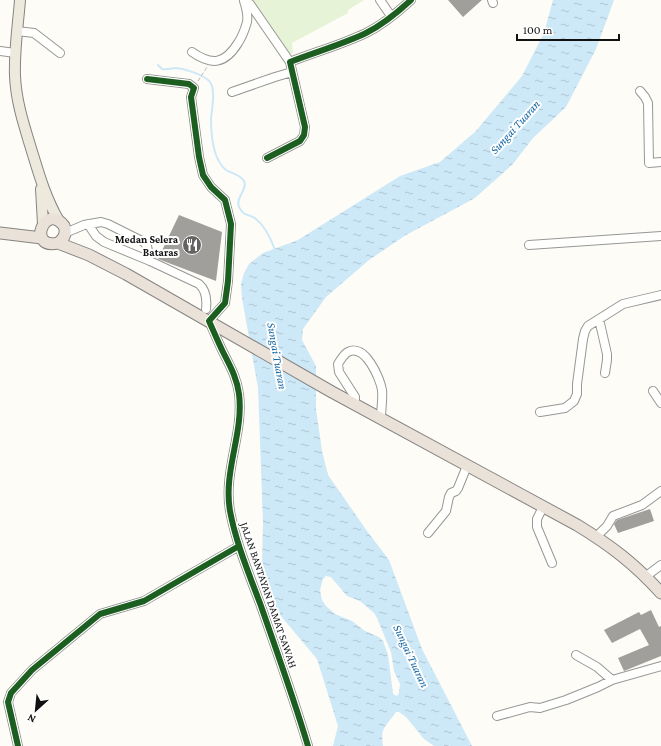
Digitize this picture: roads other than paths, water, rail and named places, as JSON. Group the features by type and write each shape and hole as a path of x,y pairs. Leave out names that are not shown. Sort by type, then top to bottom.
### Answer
{"highway":[{"path":"42,230 47,221 52,220 89,255 152,288 353,404 596,537 623,556 661,593"},
{"path":"42,230 49,244 62,231"},
{"path":"6,233 42,230"}],"main road":[{"path":"20,0 15,53 15,78 21,116 40,179 62,231"},
{"path":"40,179 42,230"}],"street":[{"path":"380,0 391,16"},
{"path":"290,62 336,46 367,32 398,11 411,0"},
{"path":"192,52 200,58 210,61 223,60 232,53 247,22 244,1"},
{"path":"244,1 250,4 290,62 305,127 304,135 300,141 267,158"},
{"path":"17,31 30,32 38,35 60,53"},
{"path":"0,51 15,53"},
{"path":"232,92 275,76 292,72"},
{"path":"147,80 189,84 194,88 191,97 199,157 203,175 211,188 224,200 231,224 228,281 225,303 209,321"},
{"path":"640,91 648,103 649,163 661,162"},
{"path":"62,231 104,222 144,242 147,246 150,261"},
{"path":"86,225 104,242 150,261 202,287 207,303 206,309"},
{"path":"529,245 661,236"},
{"path":"540,412 565,408 574,401 577,394 577,384 585,331 588,326 623,304 661,295"},
{"path":"599,320 607,354 605,373"},
{"name":"JALAN BANTAYAN DAMAT SAWAH","path":"209,321 233,370 237,381 239,394 240,408 238,424 228,481 228,498 239,546 294,699 308,746"},
{"path":"353,404 355,397 339,372 338,364 350,351 356,351 365,356 375,369 382,390 381,418"},
{"path":"653,391 661,403"},
{"path":"428,533 446,511 450,494 458,488 467,466"},
{"path":"596,537 607,526 613,516 642,505 661,492"},
{"path":"543,508 537,519 537,527 552,563"},
{"path":"18,746 8,702 11,693 32,670 100,614 144,601 239,546"},
{"path":"645,577 661,565"},
{"path":"576,655 597,667 612,680"},
{"path":"497,716 530,707 540,708 566,700 612,680 661,666"}],"water":[{"name":"Sungai Tuaran","path":"553,0 614,0 596,49 566,107 533,138 513,164 475,198 406,235 369,260 326,297 303,329 302,340 316,366 316,409 322,451 328,475 389,560 422,649 472,746 434,746 424,739 406,717 399,712 396,712 383,730 383,746 333,746 338,726 317,659 275,609 266,585 262,562 263,523 258,388 242,298 241,284 244,273 249,264 263,253 298,240 400,176 440,162 476,131 522,76 544,33","holes":["326,576 331,577 347,596 360,601 374,613 377,618 391,652 394,671 400,684 399,693 397,696 393,694 388,655 383,641 379,637 365,631 352,621 335,614 322,600 320,590 323,579"]}],"waterway":[{"path":"158,65 162,69 178,68 199,74 207,79 212,85 213,105 211,118 216,155 224,168 243,179 245,184 238,203 239,207 244,214 256,219 262,225 270,237 275,250"}],"place":[{"name":"Medan Selera Bataras","path":"192,245"}]}
